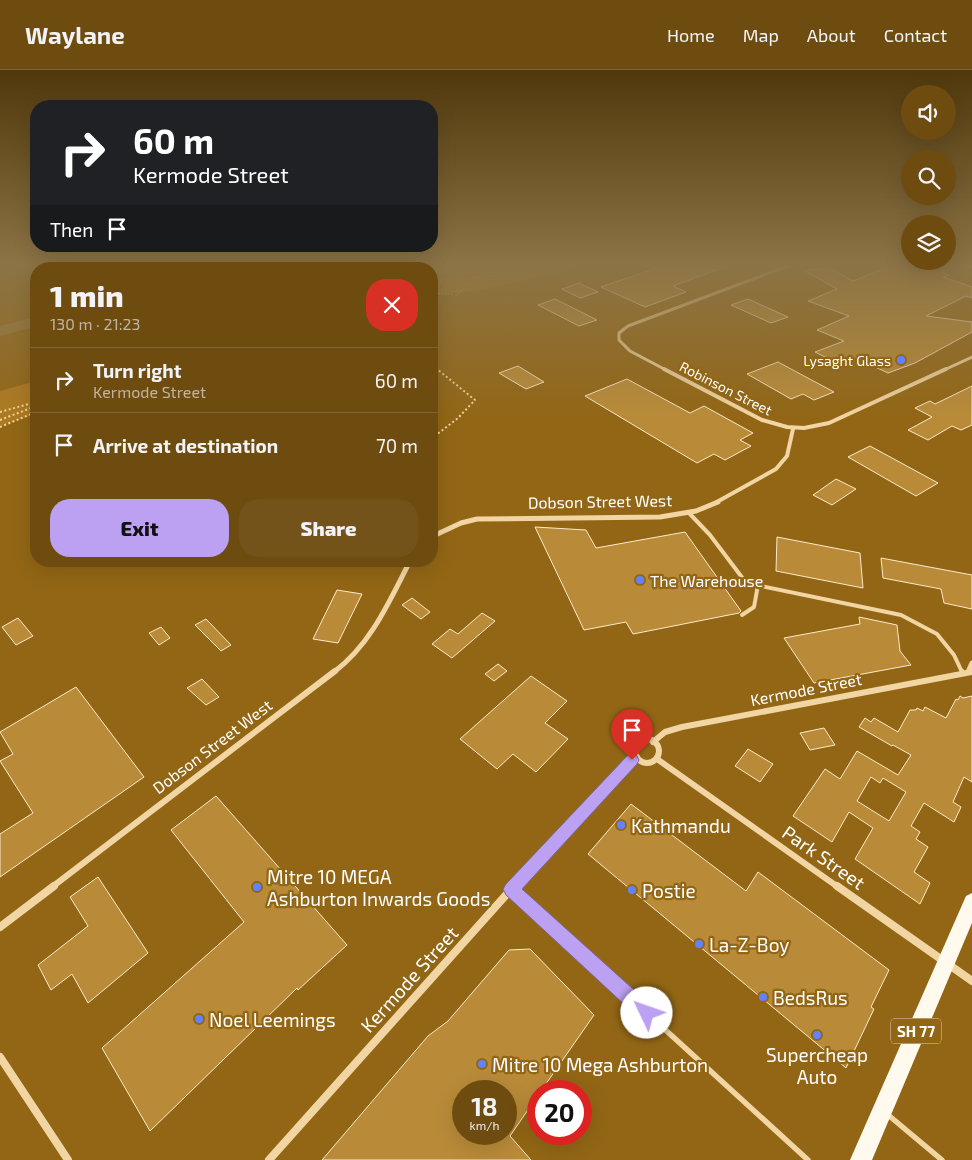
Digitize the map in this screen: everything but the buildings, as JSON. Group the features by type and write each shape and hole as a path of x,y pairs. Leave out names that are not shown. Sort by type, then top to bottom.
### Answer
{"main road":[{"name":"SH 77","path":"861,1160 972,902"}],"street":[{"name":"Robinson Street","path":"655,316 622,330 618,336 621,344 630,351 762,420 793,428 808,429 823,425 972,358"},
{"name":"Dobson Street West","path":"438,534 461,523 477,519 660,517 688,513 716,503 776,469 788,456 793,428"},
{"name":"Dobson Street West","path":"0,927 348,660 363,646 375,628 407,567"},
{"path":"968,672 972,663"},
{"name":"Kermode Street","path":"653,742 656,737 672,730 692,725 968,672"},
{"path":"644,740 653,742 660,750 657,759 647,762 637,757 634,750 637,743 644,740"},
{"name":"Kermode Street","path":"269,1160 511,889 613,778 637,757"},
{"name":"Park Street","path":"657,759 972,981"},
{"path":"0,1057 68,1160"}],"lane":[{"path":"688,513 710,535 744,580 758,585 901,615 937,634 968,672"},
{"path":"742,616 754,607 758,585"},
{"path":"511,889 808,1160"},
{"path":"882,1110 942,1160"}],"path":[{"path":"438,370 462,386 475,400 458,418 438,434"},
{"path":"0,412 30,404"},
{"path":"0,420 30,408"},
{"path":"0,427 30,414"}],"shaded area":[{"path":"30,383 30,416 0,426 0,391"}],"waterway":[{"path":"0,331 30,323"}],"place":[{"name":"Lysaght Glass","path":"901,360"},
{"name":"The Warehouse","path":"640,580"},
{"name":"Kathmandu","path":"621,825"},
{"name":"Mitre 10 MEGA Ashburton Inwards Goods","path":"257,887"},
{"name":"Postie","path":"632,890"},
{"name":"La-Z-Boy","path":"699,944"},
{"name":"BedsRus","path":"763,997"},
{"name":"Noel Leemings","path":"199,1019"},
{"name":"Supercheap Auto","path":"817,1035"},
{"name":"Mitre 10 Mega Ashburton","path":"482,1064"}],"route":[{"path":"632,760 613,778 511,889 647,1013"}]}
